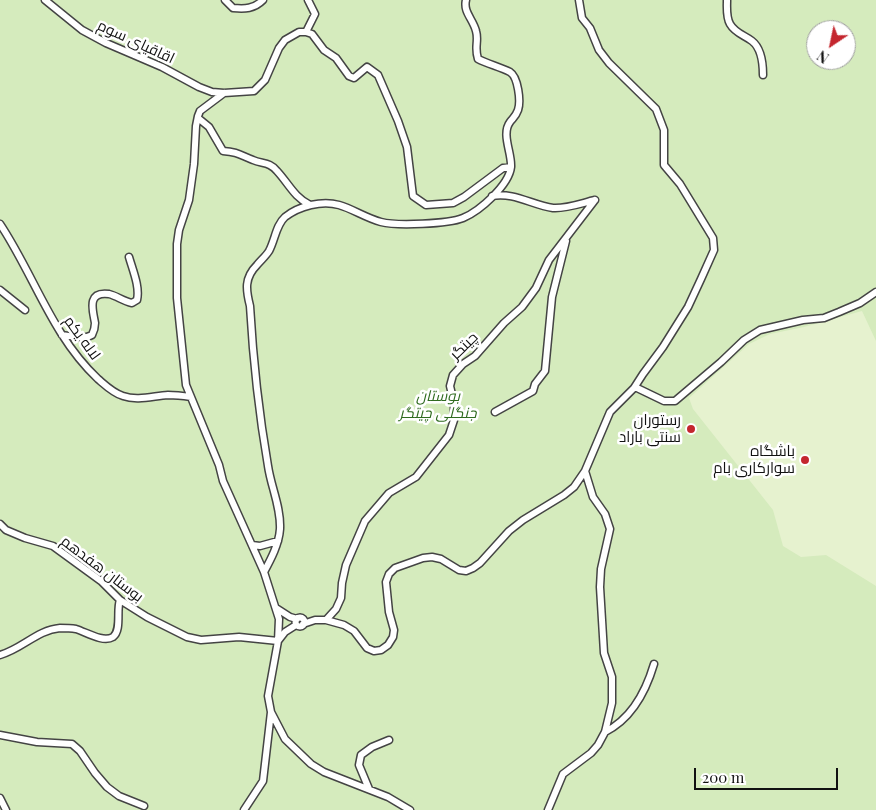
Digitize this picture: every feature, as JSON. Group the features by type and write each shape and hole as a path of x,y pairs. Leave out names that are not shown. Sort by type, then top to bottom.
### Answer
{"street":[{"name":"اقاقیای سوم","path":"45,0 82,30 106,43 162,67 199,88 212,92 254,91 264,80 279,48 286,40 293,34 306,32"},
{"path":"225,0 232,8 249,9 257,6 264,0"},
{"path":"308,0 315,14 306,32 312,34 324,50 336,58 349,76 354,78 367,67 378,75 407,147 413,196 419,201 426,205 453,203 503,168 511,167"},
{"path":"264,572 278,540 280,513 267,458 250,306 246,292 247,278 254,267 267,254 284,218 296,210 310,205 337,204 381,222 409,224 462,218 472,213 502,186 511,167 510,147 506,132 508,124 516,116 519,108 516,78 511,72 478,59 475,50 476,31 467,14 466,0"},
{"path":"278,641 285,632 299,622 326,620 344,625 354,631 367,648 374,651 381,650 388,645 393,637 394,630 389,612 386,582 389,574 395,568 423,558 432,557 441,559 458,570 466,571 473,568 480,564 509,531 523,520 564,495 574,486 585,471 610,412 636,387 688,306 714,250 713,238 680,184 664,165 664,130 656,109 609,63 599,50 590,28 582,18 579,0"},
{"path":"727,0 729,22 735,30 758,48 764,67 763,75"},
{"path":"224,93 200,111 189,200 179,230 177,244 177,298 186,385 219,465 223,480 264,572 276,608 279,619 278,641 268,696 271,712 285,739 311,764 324,772 369,789 402,808 410,810"},
{"path":"198,118 209,127 223,151 234,152 244,155 253,161 270,164 277,170 292,191 301,200 310,205"},
{"name":"چیتگر","path":"326,620 336,609 341,598 346,566 365,521 389,493 416,477 449,435 454,420 454,404 450,386 453,375 463,364 475,356 504,323 522,308 536,288 549,260 595,200 550,208 513,196 500,194 492,196"},
{"name":"لاله یکم","path":"0,224 44,306 71,348 92,374 112,391 122,396 136,398 170,395 191,397"},
{"path":"495,412 533,391 535,384 545,371 552,298 566,238"},
{"path":"62,335 82,338 88,338 92,335 95,323 92,307 93,300 97,296 111,295 132,302 136,300 138,295 137,287 129,257"},
{"path":"0,290 25,310"},
{"path":"636,387 664,401 675,401 744,340 760,330 794,322 824,318 860,303 876,292"},
{"path":"548,810 563,774 598,745 605,732 612,690 612,677 604,652 600,587 601,568 610,529 609,521 593,497 585,471"},
{"name":"بوستان هفدهم","path":"0,524 6,530 25,538 53,546 101,581 120,600 147,617 187,637 201,640 239,637 278,641"},
{"path":"252,545 260,546 278,540"},
{"path":"0,655 50,629 70,628 103,638 110,638 117,631 118,605 120,600"},
{"path":"276,608 299,622"},
{"path":"605,732 618,726 630,712 642,693 654,664"},
{"path":"244,810 263,781 271,712"},
{"path":"0,735 37,742 72,744 80,750 107,787 119,796 144,806"},
{"path":"369,789 359,765 361,755 372,747 389,740"},
{"path":"0,798 6,810"}],"green space":[{"name":"بوستان جنگلی چیتگر","path":"0,0 876,0 876,810 0,810"},
{"name":"باشگاه سوارکاری بام","path":"862,311 876,341 876,586 826,555 801,557 783,546 773,510 693,409 689,398 749,344 770,334"}],"place":[{"name":"رستوران سنتی باراد","path":"691,429"},
{"name":"باشگاه سوارکاری بام","path":"805,460"}]}
